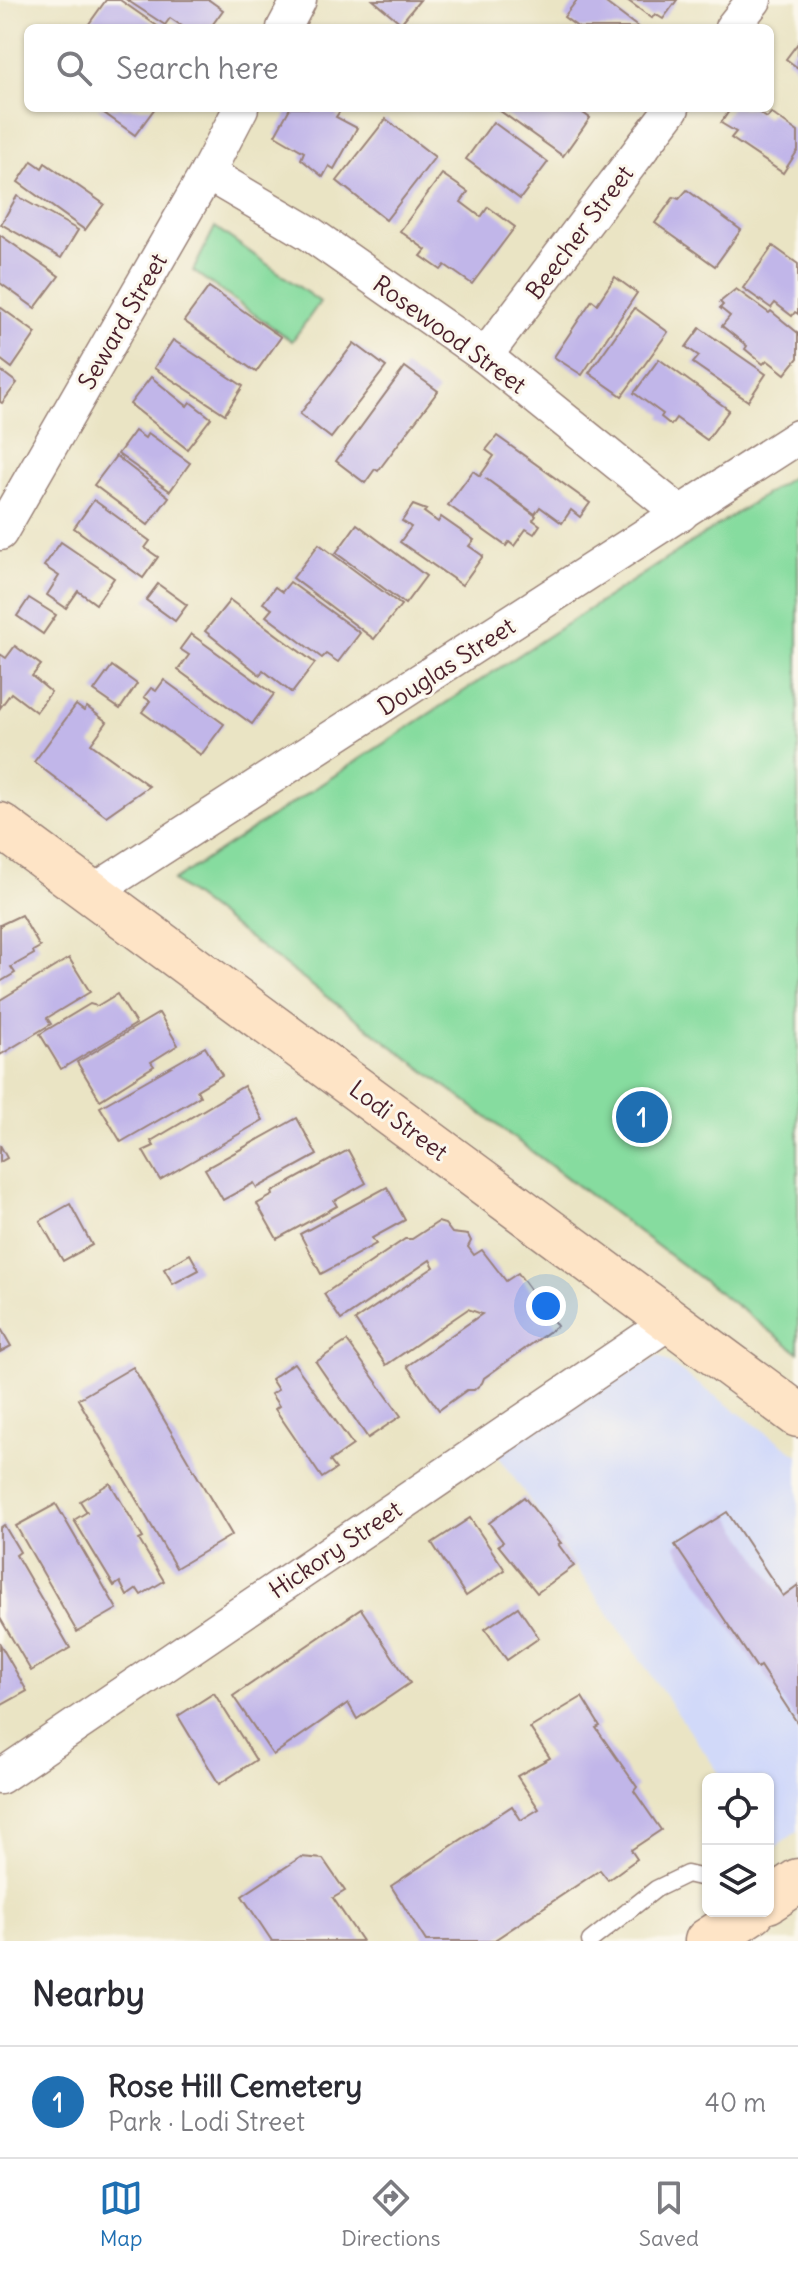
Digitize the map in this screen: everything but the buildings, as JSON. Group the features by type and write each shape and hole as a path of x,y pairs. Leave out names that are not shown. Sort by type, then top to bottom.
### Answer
{"street":[{"path":"286,24 299,0"},
{"path":"735,24 754,0"},
{"name":"Seward Street","path":"0,533 239,112"},
{"name":"Beecher Street","path":"485,356 669,112"},
{"name":"Rosewood Street","path":"207,173 309,233 485,356 681,514"},
{"name":"Douglas Street","path":"93,892 798,437"},
{"name":"Lodi Street","path":"0,825 798,1415"},
{"name":"Hickory Street","path":"0,1777 671,1321"},
{"path":"774,1896 798,1881"},
{"path":"707,1941 742,1917"}],"lane":[{"path":"590,1941 656,1889 687,1874 702,1878"}],"shaded area":[{"path":"659,1356 798,1455 798,1831 774,1849 774,1773 719,1773 496,1452"}],"green space":[{"path":"215,227 320,302 292,341 193,271"},
{"path":"798,473 798,1352 173,881"}],"place":[{"name":"Rose Hill Cemetery","path":"642,1117"}]}
